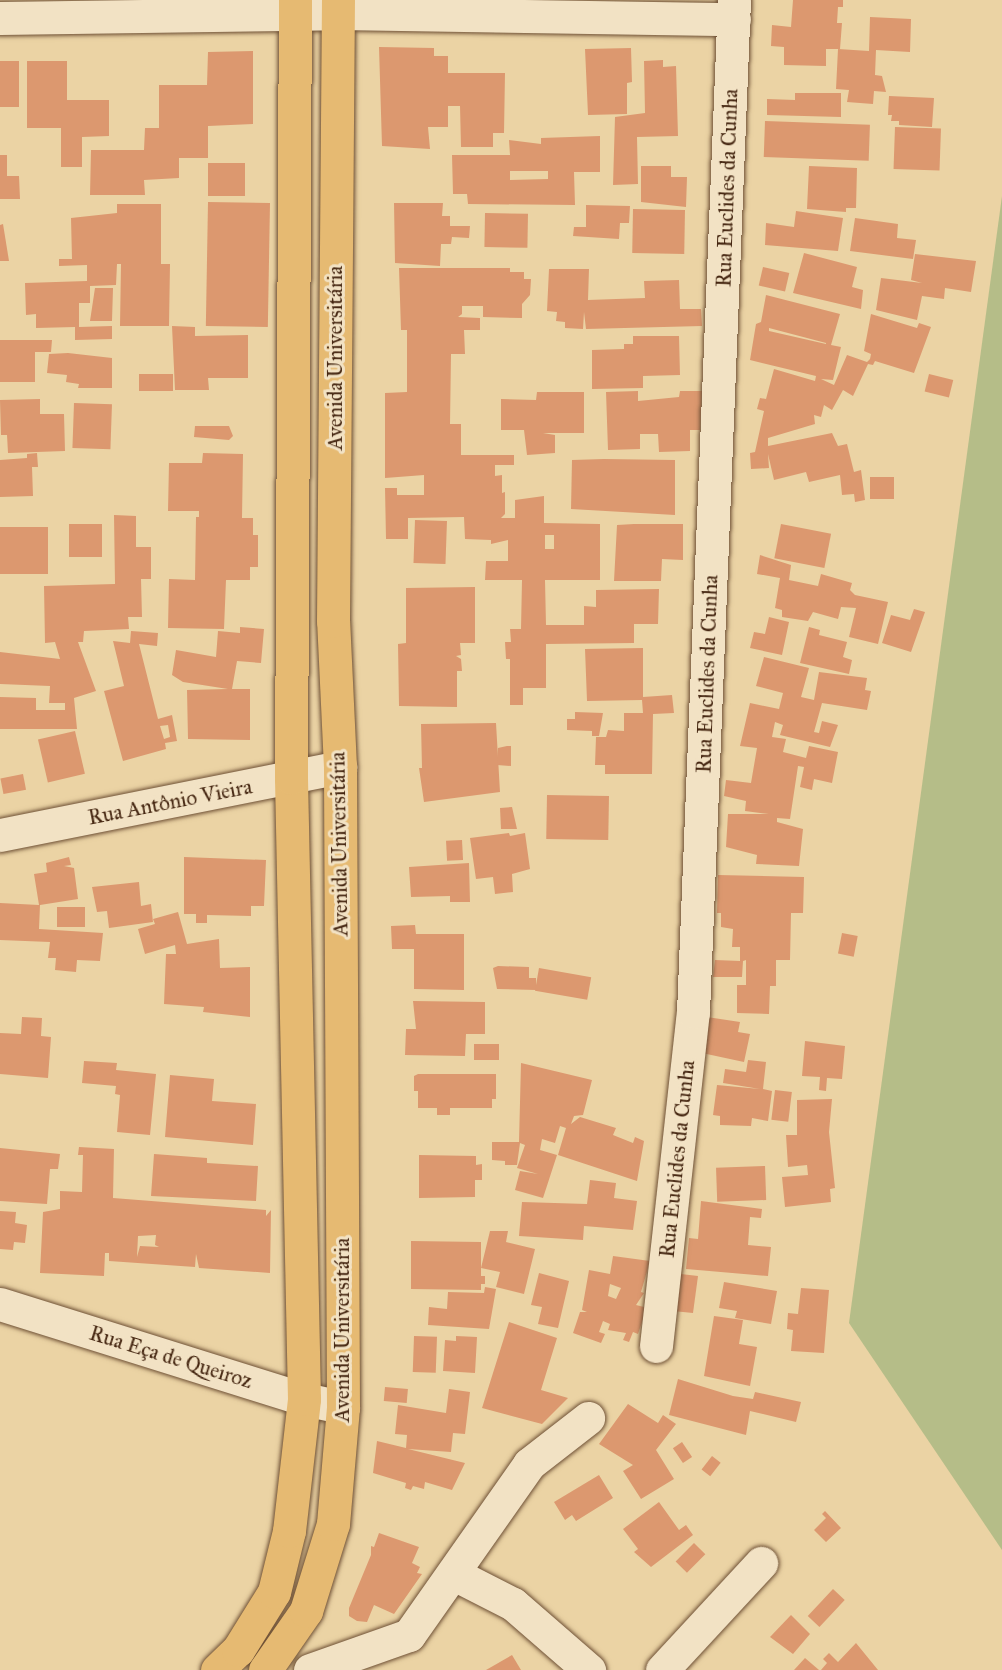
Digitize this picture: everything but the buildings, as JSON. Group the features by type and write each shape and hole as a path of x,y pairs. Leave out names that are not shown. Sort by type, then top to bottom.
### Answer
{"main road":[{"name":"Avenida Universitária","path":"265,1670 306,1611 333,1524 343,1407 340,767 333,621 338,6"},
{"name":"Avenida Universitária","path":"227,1660 274,1592 289,1531 304,1399 291,778 295,7"}],"street":[{"path":"0,18 338,6 734,9"},
{"name":"Rua Euclides da Cunha","path":"656,1346 693,1012 734,9"},
{"name":"Rua Antônio Vieira","path":"0,835 340,767"},
{"name":"Rua Eça de Queiroz","path":"0,1304 304,1399 343,1407"},
{"path":"310,1670 409,1635 529,1464 588,1418"},
{"path":"662,1670 761,1563"},
{"path":"454,1574 513,1604 589,1670"}],"green space":[{"path":"1002,196 1002,1550 849,1323"}]}
